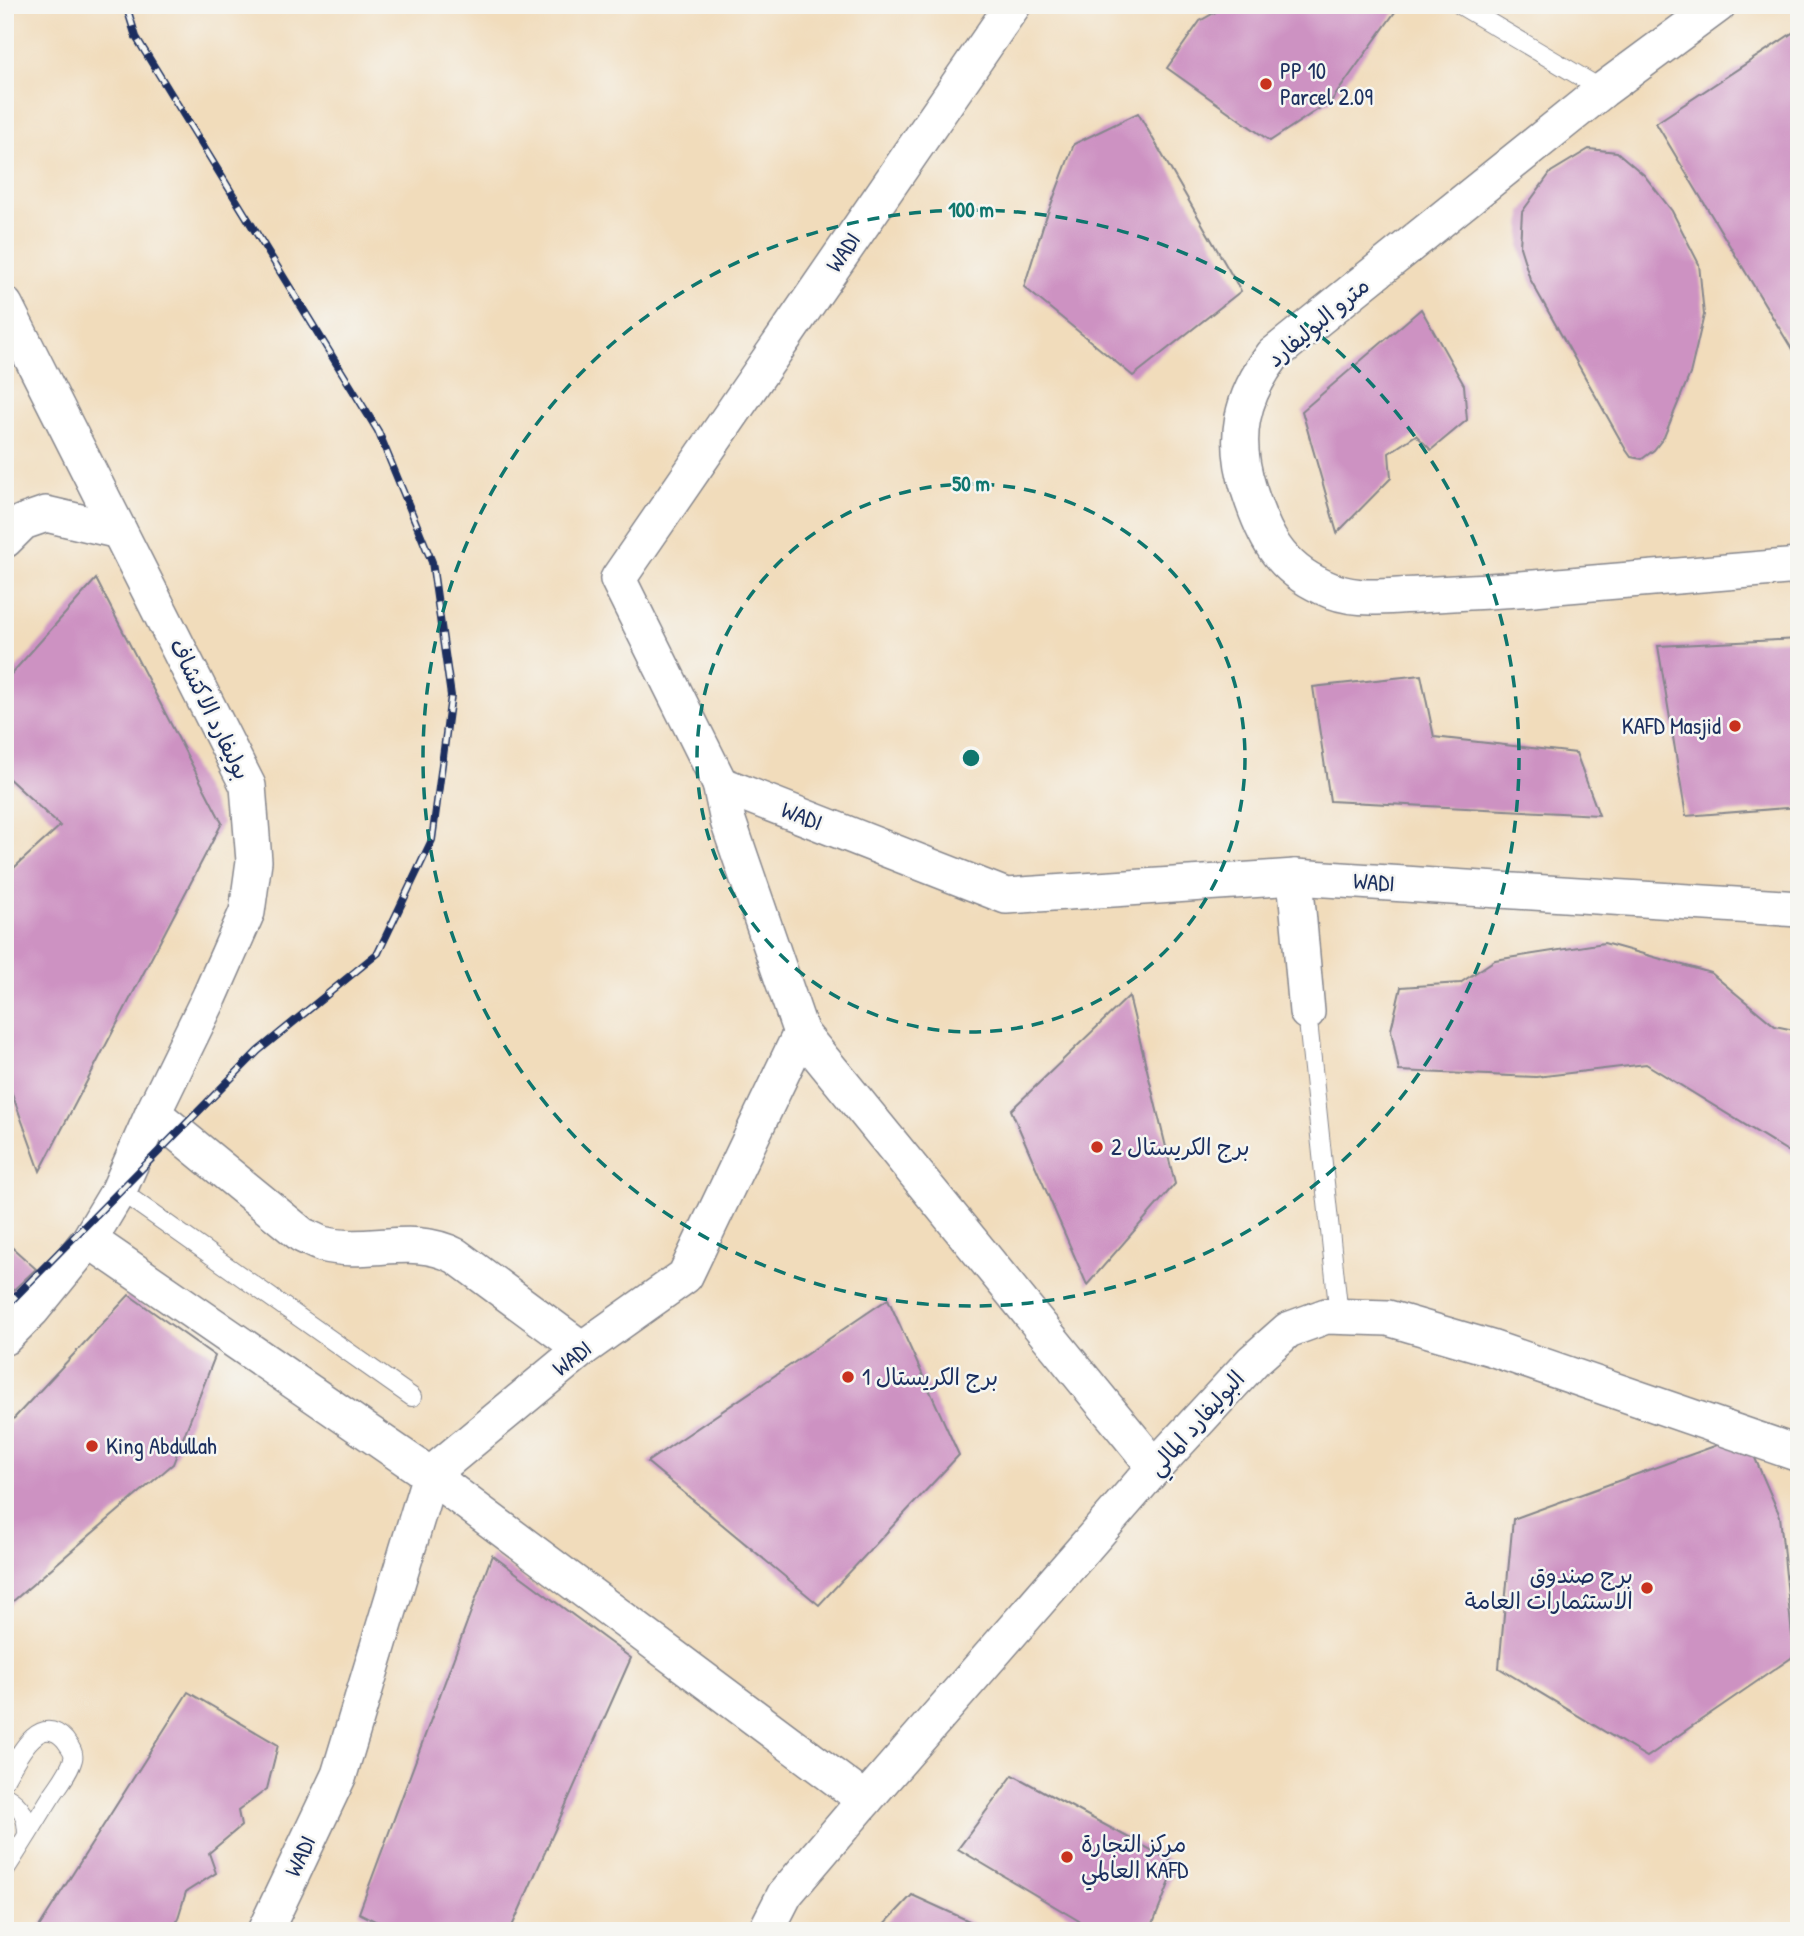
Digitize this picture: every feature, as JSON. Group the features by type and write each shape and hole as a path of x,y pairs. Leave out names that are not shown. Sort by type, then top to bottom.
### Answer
{"street":[{"name":"WADI","path":"1013,5 618,579 720,784 1006,896 1295,877 1799,909"},
{"name":"مترو البوليفارد","path":"1706,9 1273,355 1257,376 1244,407 1240,443 1247,485 1260,526 1274,549 1298,574 1325,589 1362,598 1460,594 1799,566"},
{"name":"بوليفارد الاكتشاف","path":"5,305 248,786 254,861 247,912 119,1190 89,1240 32,1310 5,1337"},
{"path":"5,540 23,522 46,514 119,531"},
{"path":"720,784 728,821 801,1033 1155,1467"},
{"path":"1295,877 1307,1012"},
{"name":"WADI","path":"265,1931 339,1775 430,1475 582,1349 685,1276 801,1033"},
{"path":"153,1113 302,1235 322,1244 439,1247 456,1256 582,1349"},
{"path":"89,1240 430,1475 865,1800"},
{"name":"البوليفارد المالي","path":"766,1931 785,1894 865,1800 1155,1467 1238,1376 1288,1330 1326,1316 1388,1318 1478,1344 1799,1454"}],"lane":[{"path":"1460,5 1603,90"},
{"path":"1307,1012 1339,1316"},
{"path":"119,1190 412,1396"},
{"path":"5,1779 34,1735 50,1732 62,1737 72,1751 74,1758 65,1776 5,1870"},
{"path":"5,1796 22,1808 27,1821 27,1835"}],"building":[{"name":"PP 10 Parcel 2.09","path":"1228,5 1400,5 1332,100 1270,141 1167,68 1200,21"},
{"path":"1794,32 1799,40 1799,361 1656,123"},
{"path":"1138,113 1241,291 1133,376 1024,287 1043,226 1074,144"},
{"path":"1589,149 1617,152 1644,175 1672,211 1699,264 1704,315 1690,374 1664,437 1654,450 1642,459 1631,457 1626,450 1530,279 1520,247 1522,212 1551,172"},
{"path":"1421,309 1464,385 1467,420 1431,450 1416,435 1389,453 1391,478 1337,533 1302,411"},
{"path":"96,579 222,823 40,1171 5,1074 5,876 60,826 5,775 5,681"},
{"name":"KAFD Masjid","path":"1799,639 1799,807 1686,816 1658,646"},
{"path":"1421,675 1434,737 1576,753 1599,815 1330,801 1313,687"},
{"path":"1604,943 1711,973 1775,1026 1799,1031 1799,1158 1646,1064 1536,1077 1399,1071 1391,1030 1401,987 1460,983 1495,960"},
{"name":"برج الكريستال 2","path":"1129,996 1175,1184 1087,1285 1011,1110"},
{"path":"5,1241 36,1269 5,1298"},
{"name":"King Abdullah","path":"129,1295 215,1356 173,1464 5,1608 5,1428"},
{"name":"برج الكريستال 1","path":"888,1299 959,1455 819,1605 647,1462"},
{"name":"برج صندوق الاستثمارات العامة","path":"1745,1435 1780,1516 1794,1656 1647,1757 1499,1668 1513,1519"},
{"path":"492,1555 631,1658 510,1931 395,1931 359,1913"},
{"path":"188,1692 278,1745 267,1789 238,1811 241,1826 209,1853 216,1873 186,1892 174,1931 41,1931 39,1927"},
{"name":"مركز التجارة العالمي KAFD","path":"1013,1775 1177,1864 1150,1931 1096,1931 958,1849"},
{"path":"912,1895 991,1931 878,1931"}],"railway":[{"path":"5,1307 258,1051 378,953 432,840 451,696 432,562 378,431 136,37 126,5"}],"place":[{"name":"PP 10 Parcel 2.09","path":"1266,84"},
{"name":"KAFD Masjid","path":"1735,726"},
{"name":"برج الكريستال 2","path":"1097,1147"},
{"name":"برج الكريستال 1","path":"848,1377"},
{"name":"King Abdullah","path":"92,1446"},
{"name":"برج صندوق الاستثمارات العامة","path":"1647,1588"},
{"name":"مركز التجارة العالمي KAFD","path":"1067,1857"}]}
